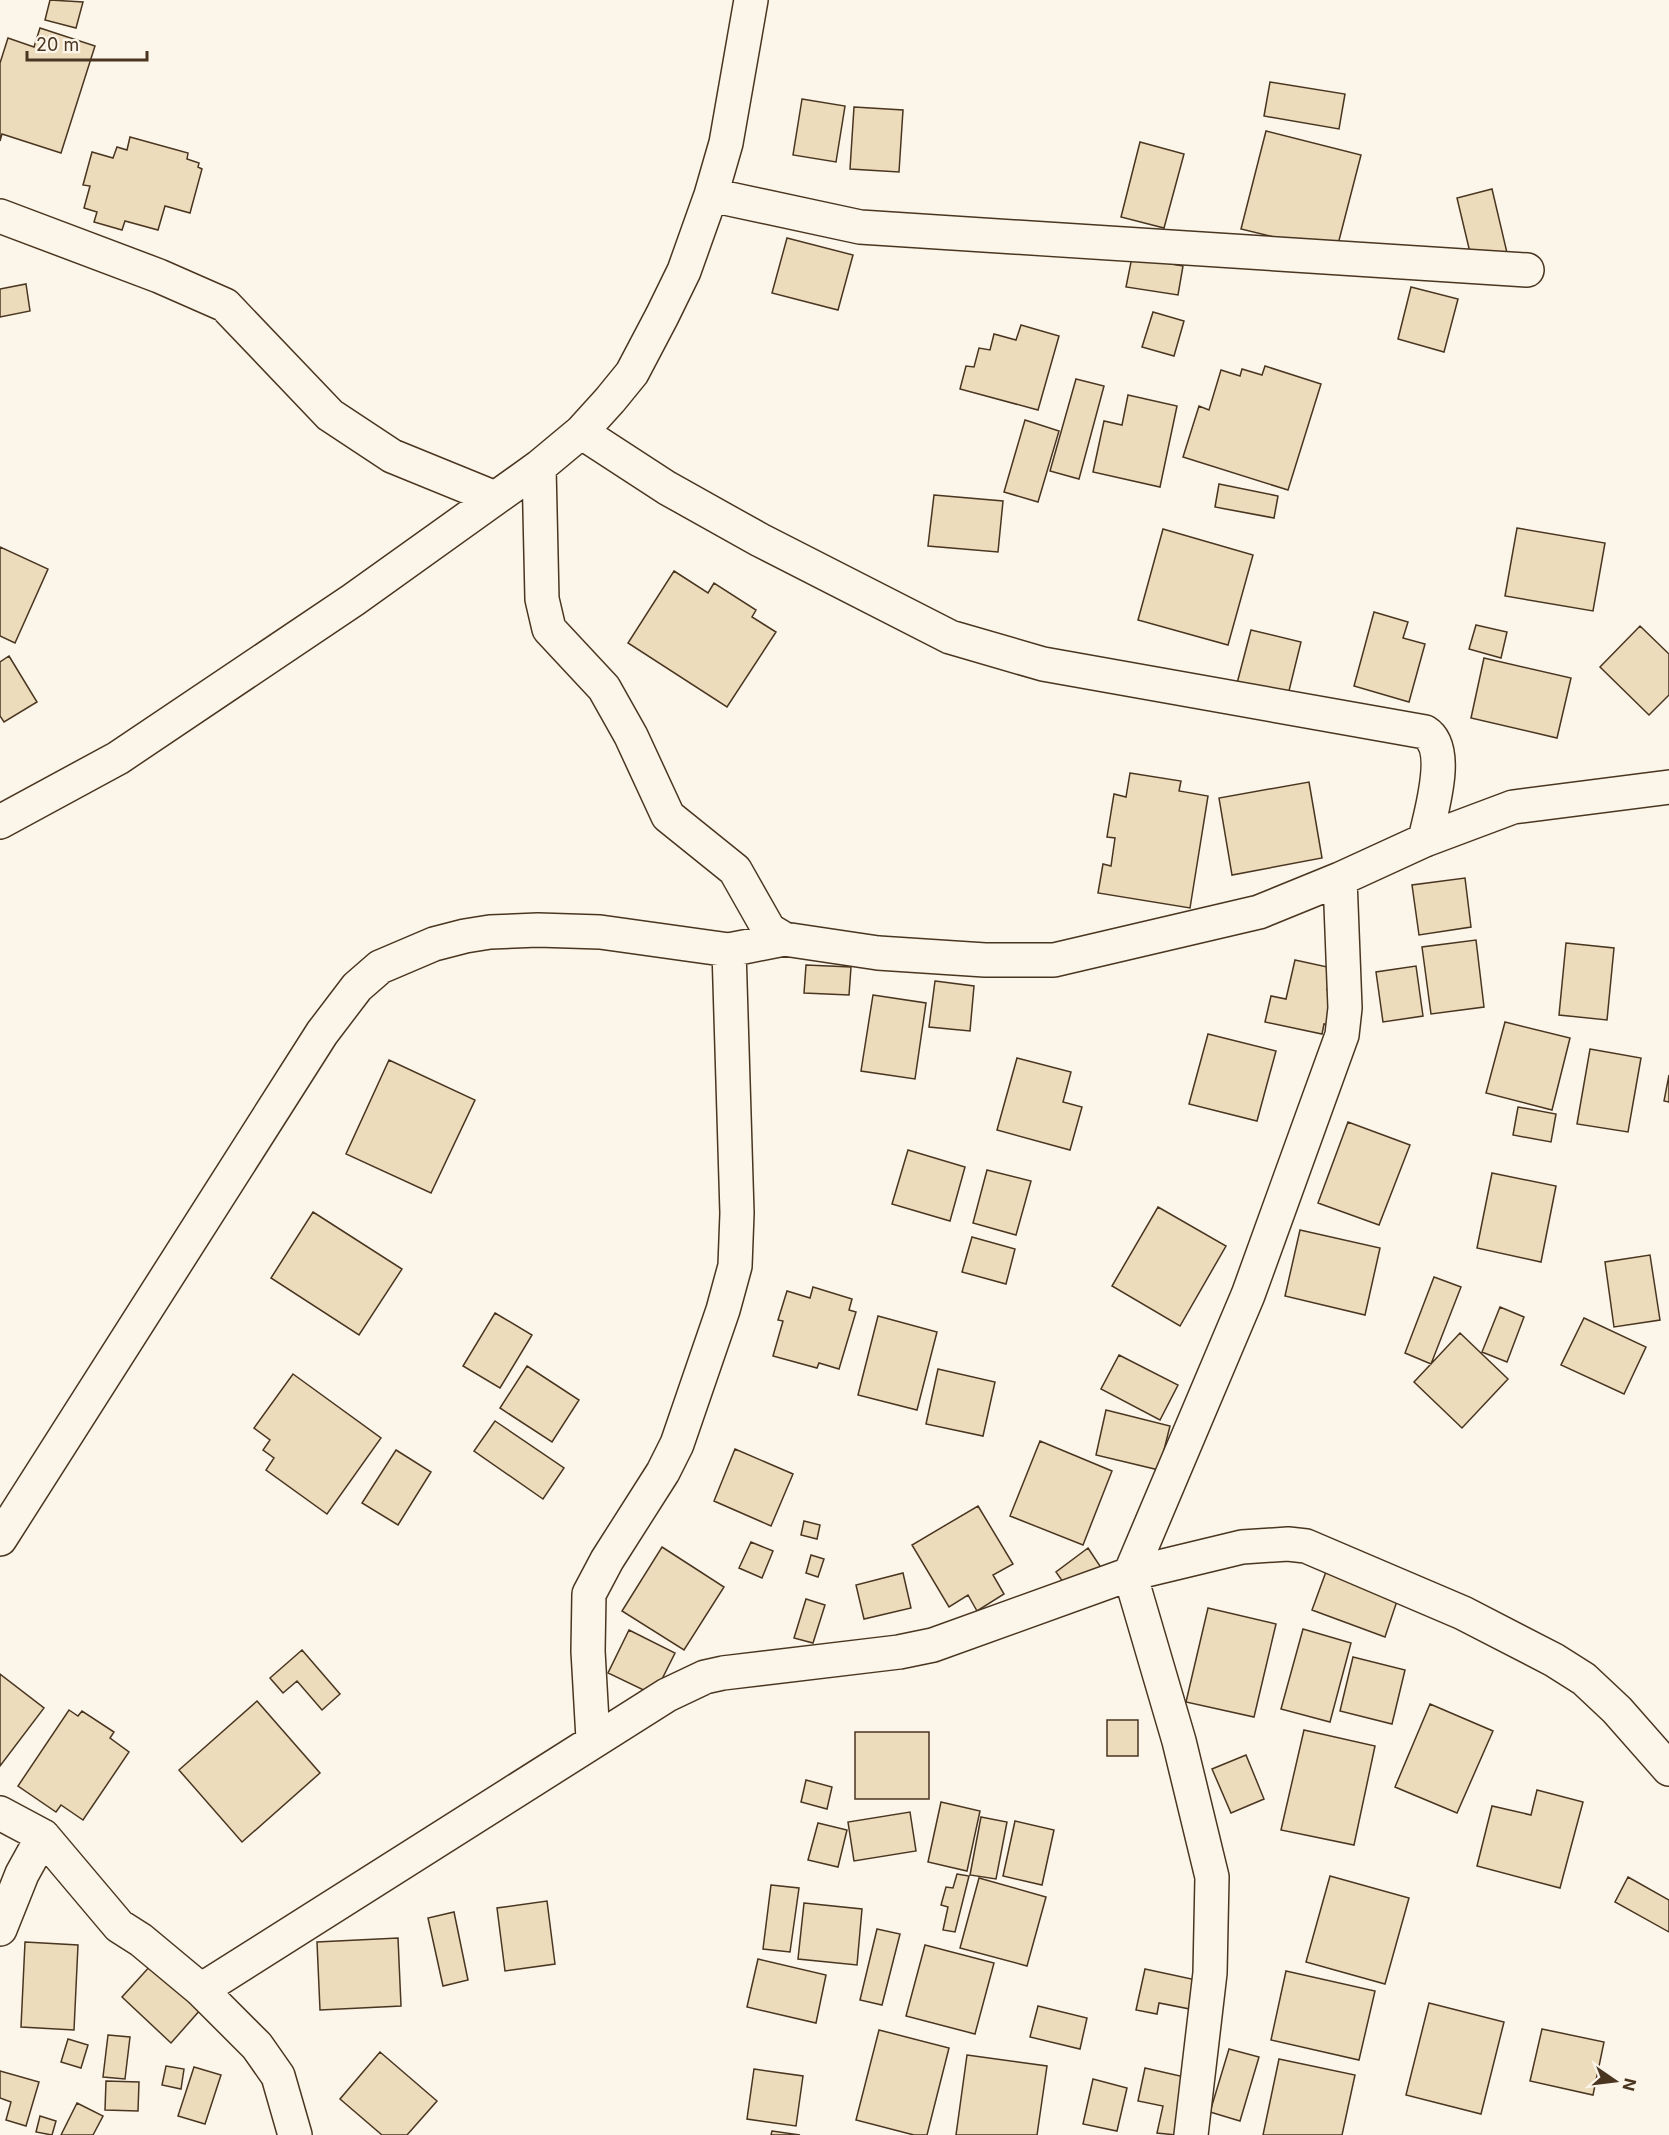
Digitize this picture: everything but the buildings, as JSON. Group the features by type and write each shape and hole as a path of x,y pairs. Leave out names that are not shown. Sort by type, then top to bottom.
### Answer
{"street":[{"path":"0,822 118,758 353,600 539,467 581,432 632,373 684,271 711,195 726,143 751,0"},
{"path":"711,195 860,227 1527,270"},
{"path":"0,216 159,276 225,305 330,415 392,456 495,498"},
{"path":"581,432 666,488 760,540 950,637 1042,664 1425,732 1434,741 1439,765 1425,840"},
{"path":"539,467 542,599 549,629 604,688 631,736 668,816 735,870 769,930 784,939"},
{"path":"0,1539 322,1033 357,987 380,968 434,944 490,932 600,932 729,950 784,939 878,953 985,960 1054,960 1259,912 1340,879 1425,840 1513,807 1669,787"},
{"path":"1191,2135 1210,1973 1212,1877 1179,1741 1130,1574 1248,1295 1342,1035 1345,986 1340,879"},
{"path":"593,1739 588,1651 590,1594 607,1560 663,1472 677,1444 723,1310 735,1266 737,1213 729,950"},
{"path":"201,1990 593,1739 667,1695 705,1677 899,1652 933,1645 1130,1574 1242,1547 1288,1544 1325,1552 1464,1613 1554,1660 1584,1679 1617,1710 1669,1769"},
{"path":"0,1813 43,1836 119,1926 141,1940 201,1990 257,2046 278,2076 295,2135"},
{"path":"0,1929 22,1874 43,1836"}]}
